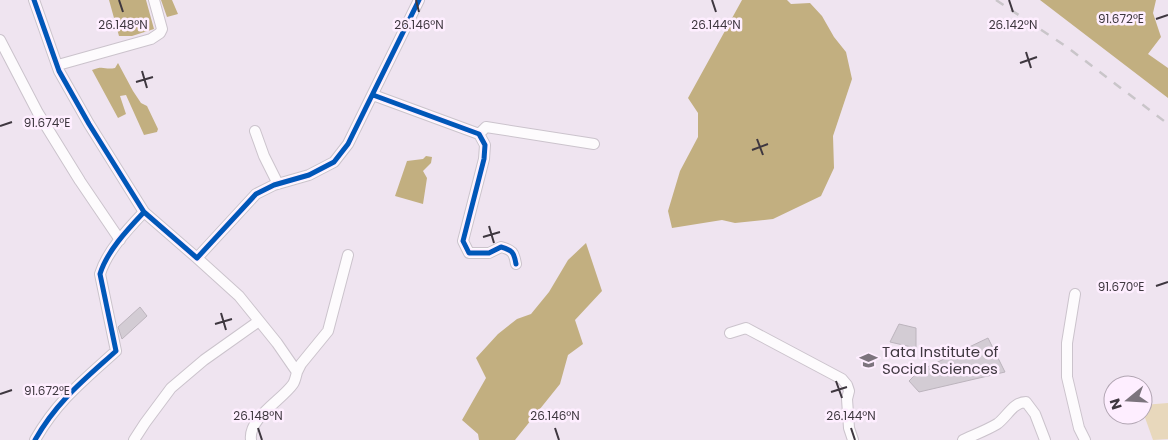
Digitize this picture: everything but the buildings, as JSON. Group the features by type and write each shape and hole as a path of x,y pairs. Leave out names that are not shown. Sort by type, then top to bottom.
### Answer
{"street":[{"path":"34,0 59,71 89,124 144,212 239,296 260,321 297,372"},
{"path":"58,64 150,39 160,33 162,29 154,0"},
{"path":"197,258 256,194 278,184 310,175 334,162 348,144 418,0"},
{"path":"0,40 44,121 80,181 120,240"},
{"path":"373,95 480,134 485,145 484,159 463,241 469,253 489,253 501,247 511,250 515,254 516,264"},
{"path":"480,134 486,127 594,144"},
{"path":"255,131 264,156 278,184"},
{"path":"35,440 70,392 116,351 100,274 103,263 144,212"},
{"path":"251,440 251,429 269,407 294,383 297,372 302,364 328,331 348,255"},
{"path":"1075,294 1067,343 1067,377 1079,428 1085,440"},
{"path":"134,440 171,388 204,360 260,321"},
{"path":"730,333 746,328 842,380 847,385 849,428 852,440"},
{"path":"963,440 998,423 1023,402 1026,402 1035,414 1045,440"}],"shaded area":[{"path":"109,0 146,0 154,29 132,36 119,36"},
{"path":"161,0 172,0 178,14 167,17"},
{"path":"742,0 787,0 791,4 810,3 822,16 834,37 846,52 852,79 833,136 834,168 821,196 773,219 735,223 722,220 672,228 668,211 680,171 698,137 698,113 688,98"},
{"path":"1040,0 1156,0 1153,13 1161,37 1148,54 1168,68 1168,98"},
{"path":"118,63 141,103 147,106 158,129 157,132 144,135 126,95 120,96 126,114 118,118 92,70 115,68"},
{"path":"426,156 432,157 431,163 423,171 427,178 423,204 395,196 407,161 423,159"},
{"path":"586,243 602,291 575,320 583,344 568,355 560,384 515,440 479,440 478,434 462,420 486,378 476,358 498,334 517,319 531,314 549,292 568,260"},
{"path":"1168,403 1168,439 1153,440 1148,425 1153,425 1153,404"}],"railway":[{"path":"996,0 1067,47 1168,124"}],"cycle path":[{"path":"34,0 59,71 89,124 144,212"},
{"path":"35,440 43,426 62,402 116,351 100,274 103,265 125,233 144,212 197,258 256,194 274,185 309,175 334,162 348,144 419,0"},
{"path":"373,95 479,134 485,145 484,159 463,241 469,253 489,253 501,247 508,249 512,252 516,264"}],"place":[{"name":"Tata Institute of Social Sciences","path":"868,360"}]}
